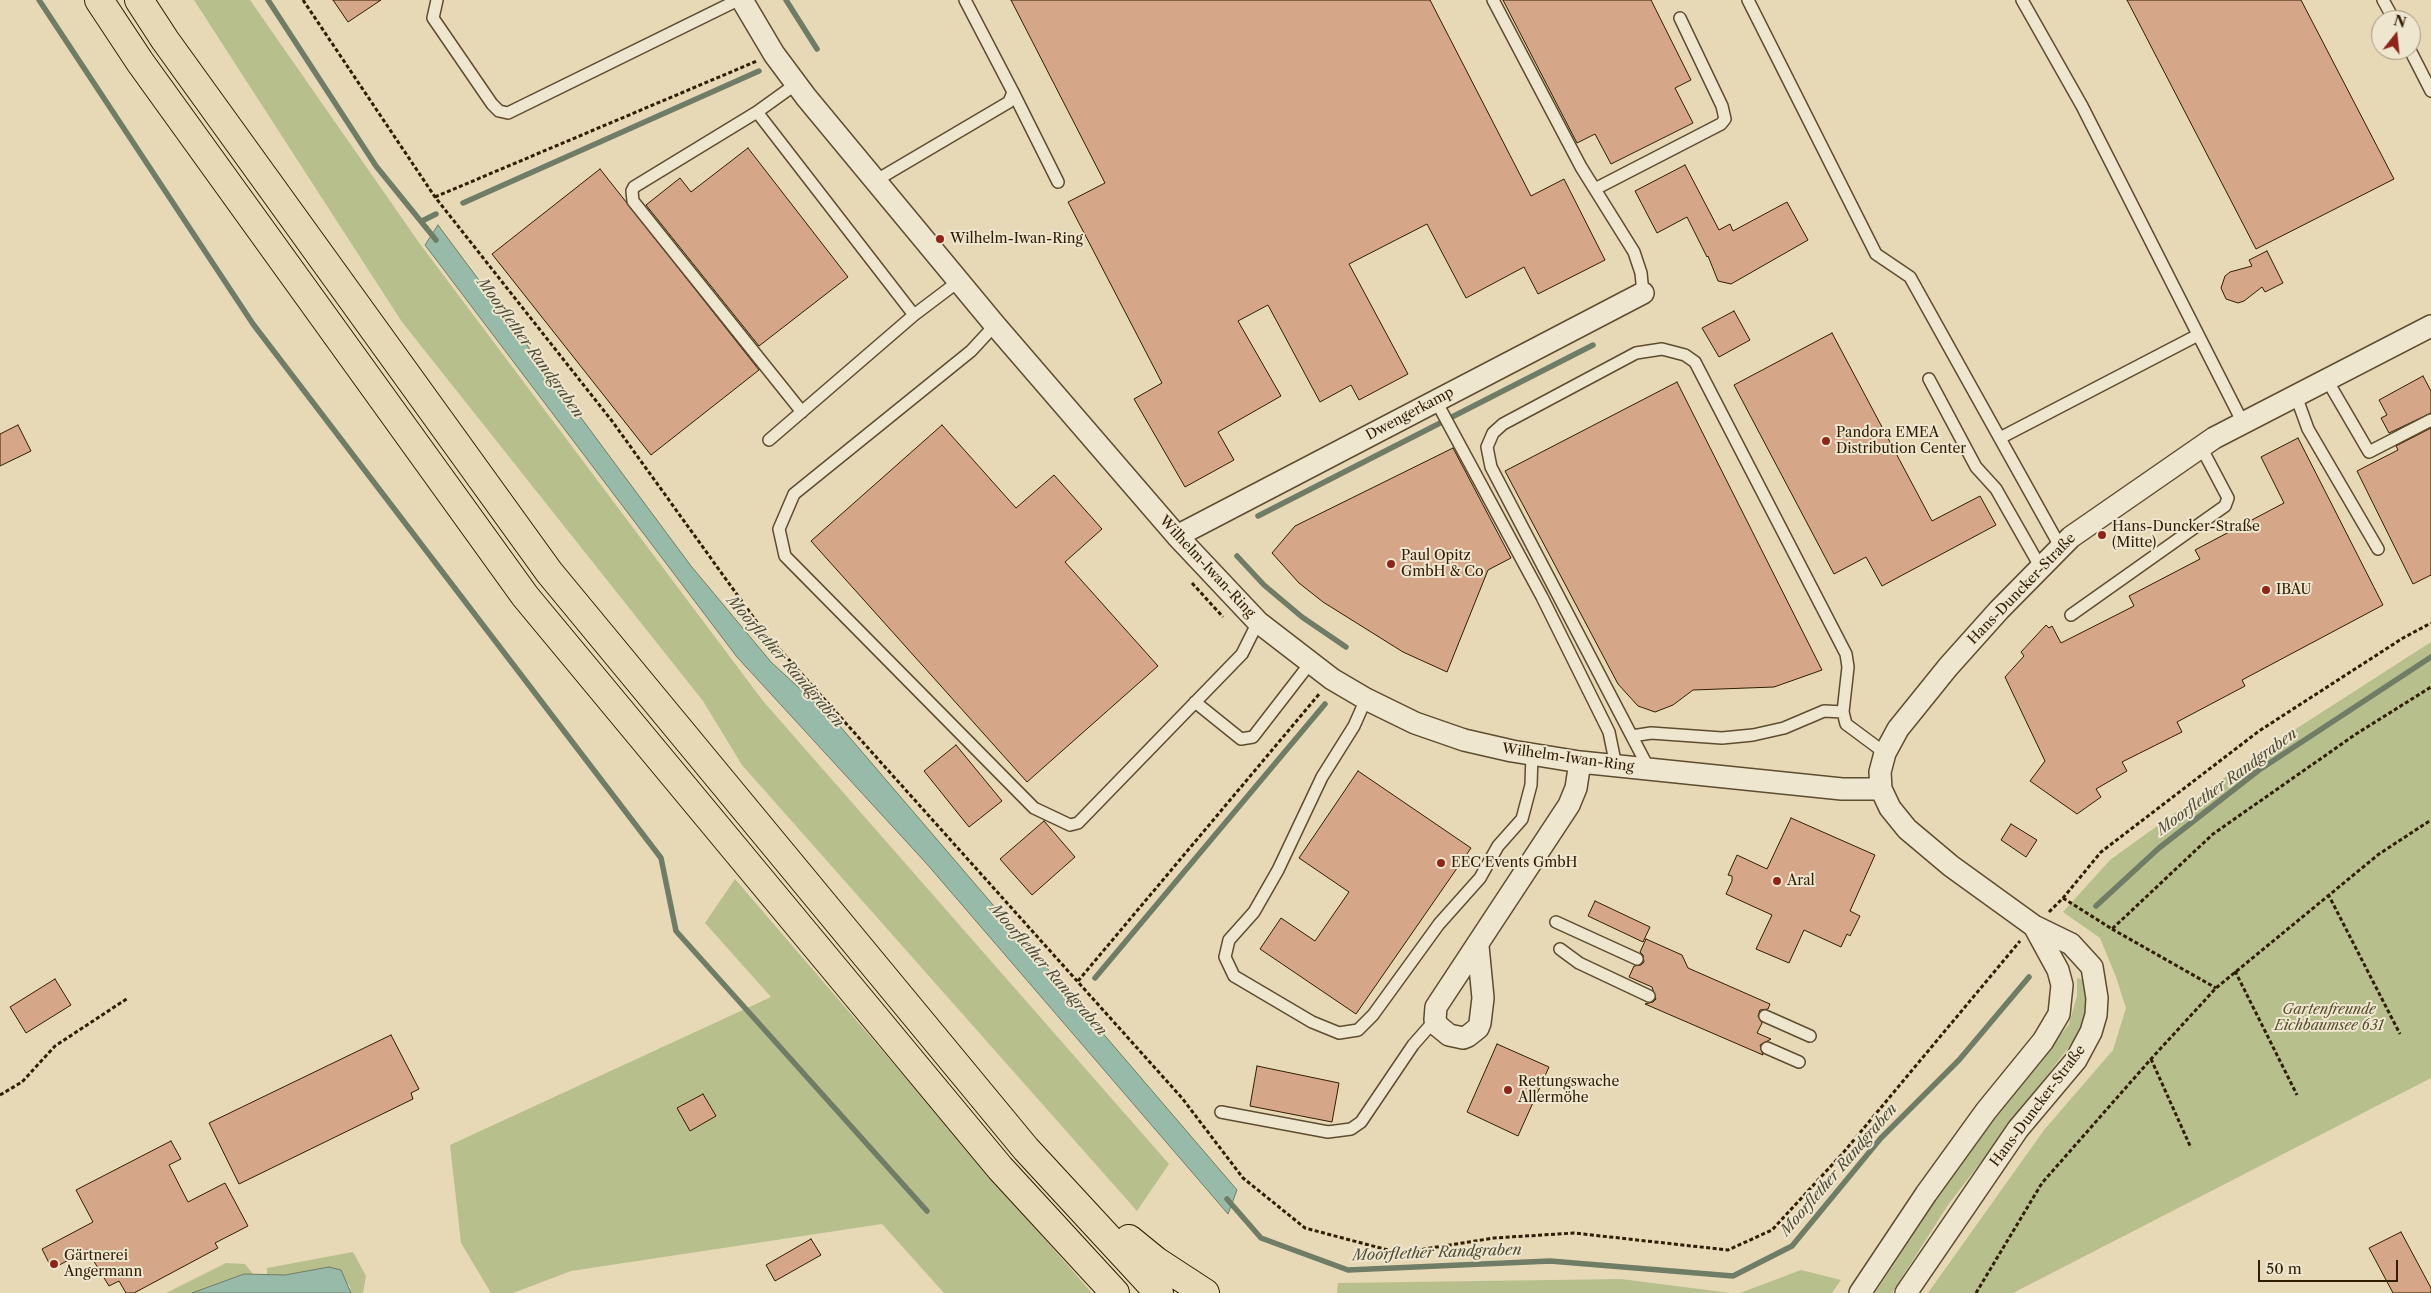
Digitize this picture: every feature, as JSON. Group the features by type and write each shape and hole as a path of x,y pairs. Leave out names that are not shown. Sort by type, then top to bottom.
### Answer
{"highway":[{"path":"99,0 146,70 525,596 1000,1168 1115,1293"},
{"path":"139,0 165,40 548,572 1026,1150 1159,1293"},
{"path":"1026,1150 1156,1261 1205,1293"}],"street":[{"name":"Wilhelm-Iwan-Ring","path":"742,0 774,54 796,84 995,324 1177,536 1258,622 1332,679 1366,699 1416,723 1464,740 1532,755 1616,766 1842,789 1881,789"},
{"name":"Dwengerkamp","path":"1177,536 1440,407 1643,293"},
{"name":"Hans-Duncker-Straße","path":"1906,1293 2018,1129 2076,1060 2091,1032 2096,1015 2097,998 2092,967 2071,944 2034,926 1951,866 1907,829 1890,808 1881,789 1880,772 1885,753 1898,729 1948,667 2071,537 2201,447 2243,423 2431,326"},
{"path":"1478,946 1484,998 1482,1016 1478,1028 1468,1036 1455,1037 1443,1031 1435,1020 1436,1007 1478,946 1568,805 1576,788 1580,762"},
{"name":"Hans-Duncker-Straße","path":"1860,1293 1931,1187 1986,1111 2043,1041 2059,1014 2062,984 2058,970 2034,926"}],"lane":[{"path":"437,0 433,18 492,104 499,110 508,113 738,0"},
{"path":"964,0 1058,182"},
{"path":"1493,0 1550,112 1634,252 1641,273 1643,293"},
{"path":"1748,0 1876,254 1910,277 2060,548"},
{"path":"2022,0 2082,106 2243,423"},
{"path":"1595,189 1721,124 1725,118 1722,106 1680,18"},
{"path":"2415,60 2431,91"},
{"path":"796,84 757,112 634,187 632,191 633,201 802,412"},
{"path":"875,181 1009,102 1013,92"},
{"path":"757,112 914,316"},
{"path":"769,440 914,316 959,281"},
{"path":"995,324 971,351 794,494 779,529 785,556 1034,808 1070,825 1078,823 1242,654 1258,622"},
{"path":"2000,438 2198,335"},
{"path":"1649,769 1491,467 1487,447 1493,433 1503,424 1636,353 1662,349 1685,355 1695,362 1846,654 1848,667 1843,712 1846,724 1885,753"},
{"path":"1929,379 1973,462 1981,474 1996,489 2041,568"},
{"path":"2327,380 2369,452 2431,420"},
{"path":"2296,396 2308,429 2378,549"},
{"path":"1440,407 1542,597 1609,732 1616,766"},
{"path":"2071,615 2225,506 2228,498 2201,447"},
{"path":"1195,702 1241,739 1253,736 1311,662"},
{"path":"1366,699 1354,726 1322,777 1278,870 1254,912 1229,940 1225,957 1234,976 1312,1022 1339,1033 1358,1030 1373,1015 1439,924 1480,878 1498,846 1522,819 1531,786 1532,755"},
{"path":"1632,736 1651,733 1722,738 1753,735 1784,728 1824,711 1843,712"},
{"path":"1556,922 1637,959"},
{"path":"1560,949 1579,963 1649,996"},
{"path":"1765,1016 1810,1036"},
{"path":"1221,1112 1328,1132 1351,1129 1361,1122 1413,1045 1435,1020"},
{"path":"1767,1048 1799,1062"}],"path":[{"path":"303,0 436,197 612,421 764,632 1182,1098 1243,1178 1305,1228 1399,1253 1494,1238 1574,1233 1728,1250 1772,1230 1843,1153 1988,982 2015,946 2063,898 2101,852 2259,731 2403,638 2431,623"},
{"path":"436,197 774,54"},
{"path":"1078,981 1332,679"},
{"path":"2112,929 2213,834 2356,734 2431,688"},
{"path":"1976,1293 2042,1183 2216,988 2379,854 2430,822"},
{"path":"2328,894 2400,1034"},
{"path":"2063,898 2112,929 2216,988"},
{"path":"2235,971 2297,1095"},
{"path":"0,1096 22,1082 55,1046 128,998"},
{"path":"2151,1059 2191,1148"}],"green space":[{"path":"194,0 250,0 420,244 763,701 1169,1164 1137,1211 742,765 703,701 402,322"},
{"name":"Gartenfreunde Eichbaumsee 631","path":"2431,642 2431,1078 2013,1293 1928,1293 2044,1130 2113,1050 2126,1008 2116,977 2100,938 2063,912 2110,860 2260,752"},
{"path":"735,879 1092,1293 944,1293 882,1224 571,1271 513,1293 491,1293 461,1243 450,1145 771,997 705,923"},
{"path":"2077,978 2084,980 2088,1014 2075,1039 1948,1205 1892,1293 1875,1293 1960,1164 2069,1024 2077,996"},
{"path":"353,1252 366,1276 363,1293 351,1293 350,1286 330,1267 285,1275 267,1275 267,1268"},
{"path":"226,1263 245,1264 253,1274 244,1274 192,1293 166,1293"},
{"path":"1801,1270 1841,1280 1832,1293 1740,1293"},
{"path":"1621,1279 1731,1293 1337,1293 1338,1283"}],"water":[{"path":"438,225 691,566 771,662 839,725 1237,1190 1228,1214 926,863 737,657 425,245"},
{"path":"329,1267 341,1270 351,1293 192,1293 244,1274 285,1275"}],"building":[{"path":"333,0 381,0 348,22"},
{"path":"1011,0 1430,0 1531,196 1564,179 1605,260 1538,294 1524,267 1466,298 1427,224 1349,264 1408,374 1359,400 1351,385 1320,402 1268,305 1238,321 1281,396 1218,432 1234,460 1185,487 1134,399 1162,383 1068,202 1105,183"},
{"path":"1503,0 1651,0 1691,80 1675,88 1693,123 1611,164 1595,134 1577,143"},
{"path":"2127,0 2301,0 2394,179 2256,249"},
{"path":"748,148 848,277 759,346 646,205 680,178 691,192"},
{"path":"1685,165 1719,230 1730,224 1733,231 1787,202 1808,240 1731,284 1718,281 1708,256 1687,217 1657,233 1635,191"},
{"path":"600,169 759,370 651,455 492,254"},
{"path":"2267,251 2283,283 2265,292 2262,287 2244,301 2238,303 2226,299 2221,288 2225,276 2230,272 2252,266 2249,260"},
{"path":"1734,311 1750,340 1719,357 1702,328"},
{"name":"Pandora EMEA Distribution Center","path":"1832,333 1932,521 1980,496 1996,525 1882,586 1866,557 1834,574 1734,385"},
{"path":"2423,376 2431,391 2431,413 2389,433 2381,418 2387,415 2379,400"},
{"path":"1677,382 1822,670 1774,687 1693,690 1673,705 1655,712 1638,706 1618,684 1505,471"},
{"path":"18,425 31,451 0,466 0,434"},
{"path":"942,425 1016,508 1054,475 1102,529 1065,562 1158,666 1027,782 811,541"},
{"path":"2431,428 2431,575 2413,584 2357,471 2398,450 2396,446"},
{"path":"2298,438 2383,605 2242,680 2245,686 2177,722 2182,732 2122,762 2127,771 2096,789 2101,797 2077,814 2030,781 2045,761 2005,677 2024,656 2021,652 2046,625 2049,628 2052,626 2061,643 2134,606 2129,596 2200,559 2195,550 2284,503 2261,457"},
{"name":"Paul Opitz GmbH & Co","path":"1453,448 1511,558 1488,570 1447,672 1403,652 1323,602 1299,583 1272,553 1295,526"},
{"path":"956,745 1002,801 969,827 924,771"},
{"path":"1358,771 1471,848 1356,1014 1260,949 1281,918 1315,941 1349,892 1299,858"},
{"path":"1791,818 1875,855 1850,911 1860,916 1850,936 1847,934 1841,947 1804,930 1789,963 1756,949 1772,915 1726,894 1732,881 1732,876 1728,875 1737,855 1767,869"},
{"path":"1044,821 1075,857 1032,895 1000,859"},
{"path":"2011,824 2037,840 2026,857 2001,840"},
{"path":"1595,901 1650,927 1643,942 1588,916"},
{"path":"1646,939 1682,955 1688,968 1770,1004 1768,1009 1760,1010 1758,1016 1762,1023 1757,1033 1771,1039 1760,1045 1763,1055 1645,1004 1656,999 1652,987 1629,977 1634,966 1641,965 1644,962 1643,955 1640,952"},
{"path":"55,979 71,1005 26,1033 10,1007"},
{"path":"391,1035 419,1089 411,1093 413,1099 239,1184 209,1123"},
{"name":"Rettungswache Allermöhe","path":"1497,1044 1549,1067 1518,1136 1467,1112"},
{"path":"1257,1066 1339,1083 1332,1122 1250,1106"},
{"path":"703,1094 716,1116 690,1131 677,1108"},
{"path":"171,1141 181,1159 169,1165 188,1202 225,1183 248,1226 215,1243 218,1248 134,1293 126,1293 119,1281 109,1286 87,1250 52,1269 42,1249 93,1222 76,1190"},
{"path":"2401,1232 2431,1288 2431,1293 2393,1293 2369,1248"},
{"path":"811,1239 821,1255 775,1281 766,1265"}],"waterway":[{"path":"39,0 253,324 661,858 676,931 927,1211"},
{"name":"Moorflether Randgraben","path":"268,0 376,166 436,240"},
{"path":"786,0 817,49"},
{"path":"463,203 759,71"},
{"path":"422,221 436,214"},
{"path":"1258,516 1593,345"},
{"path":"1237,556 1264,585 1302,617 1346,647"},
{"name":"Moorflether Randgraben","path":"2096,906 2159,848 2259,770 2431,657"},
{"path":"1095,978 1325,704"},
{"name":"Moorflether Randgraben","path":"1227,1199 1261,1238 1348,1270 1550,1261 1733,1276 1792,1246 1881,1138 1959,1060 2029,977"}],"place":[{"name":"Wilhelm-Iwan-Ring","path":"940,239"},
{"name":"Pandora EMEA Distribution Center","path":"1826,441"},
{"name":"Hans-Duncker-Straße (Mitte)","path":"2102,535"},
{"name":"Paul Opitz GmbH & Co","path":"1391,564"},
{"name":"IBAU","path":"2266,590"},
{"name":"EEC Events GmbH","path":"1441,863"},
{"name":"Aral","path":"1777,881"},
{"name":"Rettungswache Allermöhe","path":"1508,1090"},
{"name":"Gärtnerei Angermann","path":"54,1264"}]}
